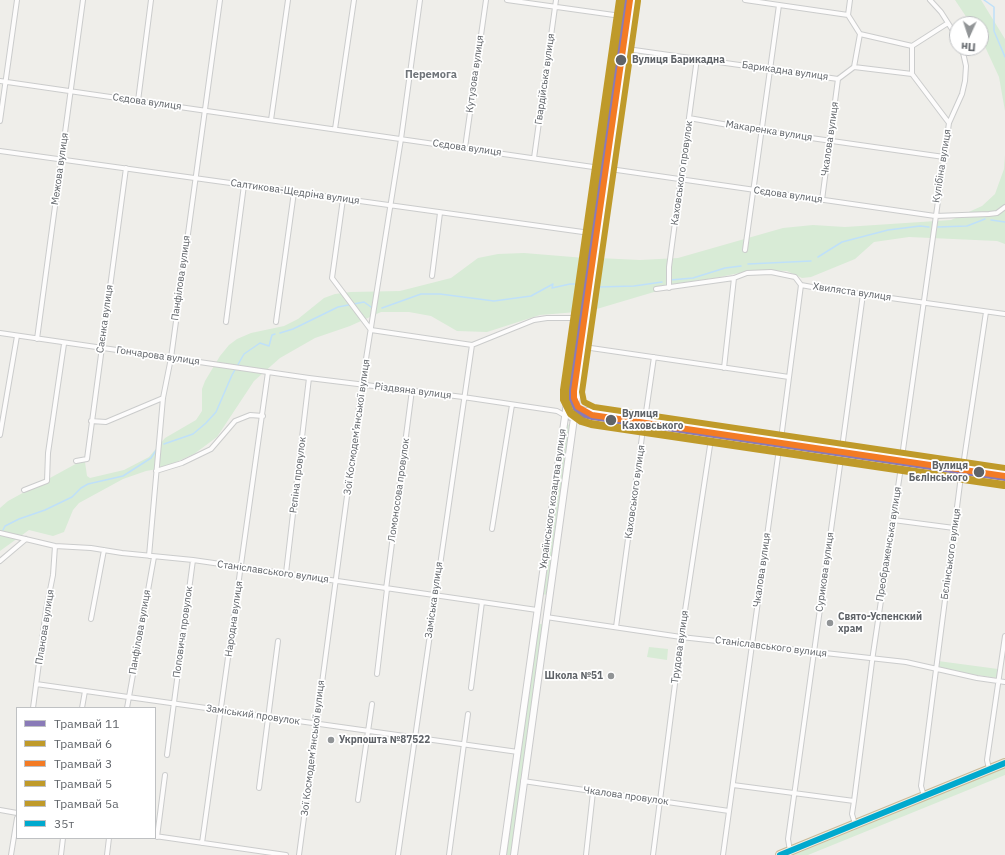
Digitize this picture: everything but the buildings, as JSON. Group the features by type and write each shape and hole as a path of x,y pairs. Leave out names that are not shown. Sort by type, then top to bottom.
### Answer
{"highway":[{"path":"780,855 1005,763"}],"street":[{"path":"0,121 17,0"},
{"name":"Межова вулиця","path":"37,339 83,0"},
{"path":"138,101 151,0"},
{"name":"Панфілова вулиця","path":"149,556 163,398 170,358 220,0"},
{"path":"271,120 288,0"},
{"path":"335,129 354,0"},
{"name":"Зої Космодем’янської вулиця","path":"299,855 315,724 336,581 362,384 391,206 420,0"},
{"name":"Кутузова вулиця","path":"465,148 486,0"},
{"path":"507,0 621,16"},
{"name":"Гвардійська вулиця","path":"534,158 556,0"},
{"name":"Українського козацтва вулиця","path":"503,855 624,0"},
{"name":"Українського козацтва вулиця","path":"514,855 575,409 634,0"},
{"path":"745,0 848,16"},
{"path":"850,0 848,16 860,34 912,46 948,23 930,0"},
{"path":"745,250 779,5"},
{"path":"860,34 854,67 912,74"},
{"path":"912,46 912,74 949,124"},
{"name":"Барикадна вулиця","path":"617,47 838,79 854,67"},
{"name":"Кулібіна вулиця","path":"935,216 949,124 962,94 965,81 966,66 964,56"},
{"name":"Каховського провулок","path":"669,288 669,267 697,58"},
{"name":"Чкалова вулиця","path":"822,200 838,79"},
{"name":"Сєдова вулиця","path":"0,81 600,168 681,178 935,216 997,213 1005,207"},
{"name":"Макаренка вулиця","path":"689,118 762,131 944,158"},
{"name":"Салтикова-Щедріна вулиця","path":"0,151 590,233"},
{"name":"Саєнка вулиця","path":"76,461 87,458 126,168"},
{"path":"226,322 244,185"},
{"path":"276,322 294,192"},
{"path":"343,199 332,278 371,330 472,345 534,320 547,318 578,318"},
{"path":"432,276 440,212"},
{"name":"Преображенська вулиця","path":"855,824 852,814 872,659 901,467 935,216"},
{"name":"Хвиляста вулиця","path":"656,289 734,278 747,273 771,272 795,277 802,285 1005,314"},
{"path":"724,368 734,278"},
{"name":"Чкалова вулиця","path":"723,855 802,285"},
{"name":"Сурикова вулиця","path":"790,851 788,839 794,793 863,294"},
{"name":"Бєлінського вулиця","path":"924,797 921,786 935,668 986,312"},
{"name":"Гончарова вулиця","path":"0,333 64,344 268,372"},
{"path":"0,435 18,336"},
{"path":"24,490 46,481 48,453 64,344"},
{"name":"Заміська вулиця","path":"398,855 472,345"},
{"path":"584,347 789,377"},
{"name":"Каховського вулиця","path":"616,627 654,358"},
{"name":"Різдвяна вулиця","path":"268,372 464,397 565,412 575,409 1005,472"},
{"name":"Народна вулиця","path":"202,843 268,372"},
{"name":"Рєпіна провулок","path":"286,573 310,378"},
{"name":"Ломоносова провулок","path":"377,674 412,390"},
{"path":"91,422 106,422 163,398"},
{"path":"492,529 512,405"},
{"path":"565,412 574,418 1005,482"},
{"path":"156,472 182,463 211,449 235,421 250,415 263,416"},
{"name":"Трудова вулиця","path":"653,855 681,637 711,439"},
{"path":"893,520 954,528"},
{"name":"Станіславського вулиця","path":"0,533 55,546 193,560 482,602 616,627 681,637 906,662 977,678 1005,682"},
{"path":"0,561 26,539"},
{"name":"Планова вулиця","path":"33,707 46,610 53,575 55,546"},
{"path":"91,619 104,550"},
{"name":"Панфілова вулиця","path":"127,707 154,557"},
{"name":"Поповича провулок","path":"167,755 193,560"},
{"path":"471,688 482,602"},
{"path":"989,769 987,760 1005,636"},
{"path":"259,788 278,641"},
{"name":"Заміський провулок","path":"36,684 518,752"},
{"path":"82,707 84,691"},
{"path":"358,800 372,704"},
{"path":"449,855 468,714"},
{"path":"164,775 156,836 286,855"},
{"name":"Чкалова провулок","path":"524,781 729,811"},
{"path":"733,785 854,801"},
{"path":"586,855 593,792"},
{"path":"0,810 16,813"},
{"path":"11,855 16,824"},
{"path":"61,855 64,839"},
{"path":"107,855 109,839"}],"green space":[{"path":"955,0 981,0 1005,39 1005,111 999,77 989,55 989,16 966,16"},
{"path":"622,17 630,18 626,47 618,46"},
{"path":"618,49 625,50 608,167 601,166"},
{"path":"1005,155 1005,244 997,241 909,237 874,242 855,259 811,277 802,278 787,271 754,270 715,278 673,284 654,292 590,311 598,258 640,260 678,258 783,228 813,225 845,227 951,220 982,206 995,194 1004,169"},
{"path":"601,169 608,170 577,388 570,387"},
{"path":"524,253 585,258 577,312 540,315 487,332 457,331 431,316 409,312 381,312 350,326 315,338 280,358 254,381 217,437 194,454 163,468 146,471 123,479 79,503 73,510 64,532 53,536 29,530 0,551 0,508 8,501 81,461 85,462 87,476 90,478 124,470 149,457 165,438 196,420 202,411 202,389 205,381 220,356 229,345 237,339 251,333 284,326 298,319 324,298 335,294 351,292 400,291 451,278 478,258 498,254"},
{"path":"564,424 571,425 548,595 541,594"},
{"path":"537,624 543,624 511,855 505,855"},
{"path":"649,647 668,649 667,660 647,657"},
{"path":"938,661 998,669 997,678 937,669"},
{"path":"1005,768 1005,775 808,855 793,855"}],"waterway":[{"path":"984,0 994,7 994,31 1005,57"},
{"path":"937,227 967,226 985,219"},
{"path":"991,220 1005,222"},
{"path":"818,257 842,242 888,230 920,226 929,227"},
{"path":"748,264 811,261"},
{"path":"670,280 693,278 725,268 741,266"},
{"path":"597,287 634,286 662,282"},
{"path":"382,308 421,294 440,294 494,301 531,296 553,284 552,288 570,284 579,284"},
{"path":"280,333 293,329 338,307 364,302 371,307"},
{"path":"164,444 193,434 206,423 216,412 232,375 244,354 260,343 269,346 272,335 275,334"},
{"path":"3,530 5,526 19,519 45,510 72,497 81,488 88,484 123,476 151,458 157,449"}],"tram line":[{"name":"6","path":"619,0 563,390 563,400 570,414 581,422 591,425 1004,486"},
{"name":"5","path":"622,0 566,390 566,400 571,412 582,420 591,423 1004,484"},
{"name":"11","path":"627,0 571,391 571,398 576,409 584,415 592,417 1005,478"},
{"name":"3","path":"630,0 574,391 574,398 578,407 592,415 1005,476"},
{"name":"5а","path":"638,1 582,392 584,402 594,407 1005,468"}],"transit line":[{"name":"35т","path":"780,855 1005,763"}],"place":[{"name":"Вулиця Барикадна","path":"621,60"},
{"name":"Вулиця Каховського","path":"611,420"},
{"name":"Вулиця Бєлінського","path":"979,472"},
{"name":"Свято-Успенский храм","path":"830,623"},
{"name":"Школа №51","path":"611,676"},
{"name":"Укрпошта №87522","path":"331,740"}],"district":[{"name":"Перемога","path":"431,75"}]}
